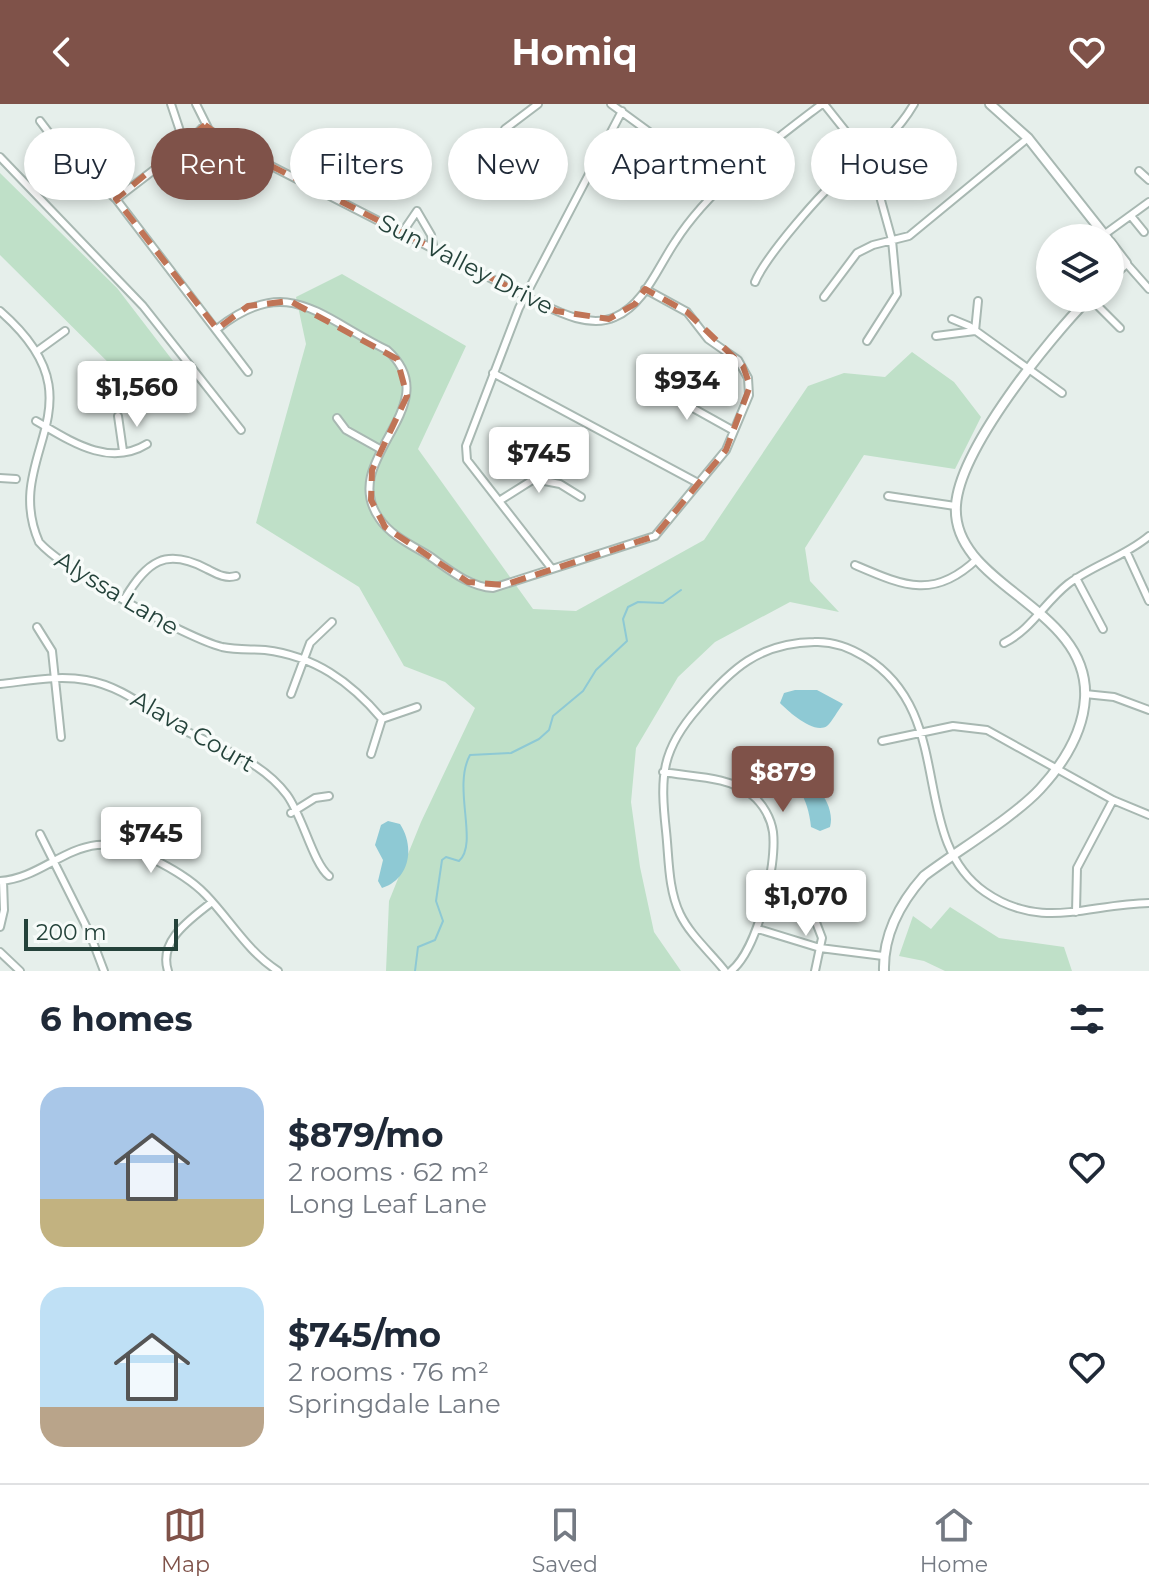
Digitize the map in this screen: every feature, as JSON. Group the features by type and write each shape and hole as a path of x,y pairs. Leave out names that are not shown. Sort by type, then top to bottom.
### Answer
{"street":[{"path":"171,104 179,128"},
{"path":"196,104 205,125 202,128"},
{"path":"506,128 538,104"},
{"path":"611,104 645,128"},
{"path":"823,104 842,128"},
{"name":"Sun Valley Drive","path":"794,128 823,104"},
{"path":"898,128 914,104"},
{"path":"990,104 1028,138 1096,224"},
{"path":"552,569 467,460 466,446 525,296 622,111"},
{"path":"40,121 45,128"},
{"name":"Sun Valley Drive","path":"205,125 236,148 525,296 556,311 599,321 628,310 682,231 710,200"},
{"path":"824,297 857,253 909,236 1028,138"},
{"path":"0,157 123,283 241,430"},
{"path":"1139,171 1149,180"},
{"path":"135,184 151,172"},
{"path":"117,200 248,372"},
{"path":"755,282 764,266 818,200"},
{"path":"867,341 897,294 892,240 883,200"},
{"path":"1122,224 1149,202"},
{"path":"402,233 417,211 425,220 434,250"},
{"path":"1131,216 1144,232"},
{"path":"1124,260 1149,289"},
{"path":"217,329 248,306 268,301 290,301 387,350 397,359 406,378 407,396 380,449 370,490 374,510 385,527 468,582 485,588 530,577 655,536 672,519 696,482 715,466 734,431 750,386 743,366 708,339 687,312 645,289"},
{"path":"975,331 978,301"},
{"path":"0,311 36,352 44,389 32,429"},
{"path":"884,971 883,956 891,925 909,893 924,876 1037,792 1058,768 1077,734 1085,694 1083,671 1075,650 1061,631 977,559 963,538 955,506 964,477 996,414 1028,369 1078,312"},
{"path":"1104,312 1120,328"},
{"path":"952,319 975,331 1062,393"},
{"path":"36,352 65,331"},
{"path":"936,336 975,331"},
{"path":"493,373 696,482"},
{"path":"655,387 734,431"},
{"path":"118,416 123,451"},
{"path":"337,418 346,430 380,449"},
{"path":"36,421 93,451 123,451 147,444"},
{"path":"17,470 17,489"},
{"path":"0,478 16,479"},
{"path":"499,501 534,479 560,484 581,497"},
{"path":"888,496 955,506"},
{"name":"Alyssa Lane","path":"20,506 28,527 48,551 125,598 201,641 231,649 304,657 344,682 382,719"},
{"path":"1004,643 1029,628 1076,578 1127,553 1149,536"},
{"path":"1127,553 1149,601"},
{"path":"125,598 143,571 162,560 181,559 225,577 236,576"},
{"path":"855,565 905,586 932,586 961,573 977,559"},
{"path":"1076,578 1103,629"},
{"path":"291,694 304,657 316,635 332,622"},
{"path":"37,627 50,645 61,737"},
{"path":"663,772 734,784 753,795 767,813 773,842 758,929 746,955 728,971 688,927 673,894 662,798 663,772 677,732 730,670 759,653 800,642 827,641 854,650 877,664 901,688 921,731 943,829 952,854 982,890 1010,907 1046,915 1149,903"},
{"name":"Alava Court","path":"0,684 55,678 95,682 125,692 176,726 248,760 279,785 320,865 329,876"},
{"path":"1085,694 1114,697 1149,710"},
{"path":"371,754 382,719 417,707"},
{"path":"882,741 921,731 968,726 987,730 1113,800 1149,815"},
{"path":"294,811 315,798 329,796"},
{"path":"1076,912 1077,868 1113,800"},
{"path":"111,846 117,822"},
{"path":"40,834 104,971"},
{"path":"0,927 4,910 2,881 76,850 111,846 142,854 181,874 212,902 242,940 278,971"},
{"path":"168,971 166,957 176,934 212,902"},
{"path":"809,904 820,931 815,971"},
{"path":"758,929 820,948 883,956"},
{"path":"0,952 20,971"}],"highlighted area":[{"path":"205,125 236,148 556,311 609,319 635,304 645,289 687,312 743,366 750,386 726,450 655,536 504,585 468,582 385,527 371,500 372,470 407,396 397,359 290,301 248,306 217,329 116,199"}],"green space":[{"path":"0,173 24,200 117,288 173,361 135,389 0,255"},
{"path":"342,274 466,346 418,449 533,609 576,611 704,540 808,386 844,373 885,377 912,352 954,382 981,417 955,469 864,455 805,548 810,581 839,612 790,602 715,642 678,677 636,748 631,802 640,867 654,932 681,971 386,971 389,901 421,822 475,708 445,682 404,666 359,587 256,523 306,344 296,297"},
{"path":"950,907 999,938 1064,947 1072,971 945,971 924,961 899,956 913,916 931,929"}],"water":[{"path":"817,690 843,704 827,726 815,727 802,721 780,703 784,693"},
{"path":"771,753 813,782 828,804 830,827 820,831 811,827 802,795 784,770 767,756"},
{"path":"388,821 400,824 408,852 399,877 382,888 378,881 383,860 375,845 381,825"}],"waterway":[{"path":"415,971 418,947 435,940 443,921 436,901 442,860 446,857 459,861 464,853 467,841 464,783 470,755 511,753 539,739 549,730 553,716 583,691 596,670 627,641 623,619 628,607 638,602 663,603 681,590"}]}
